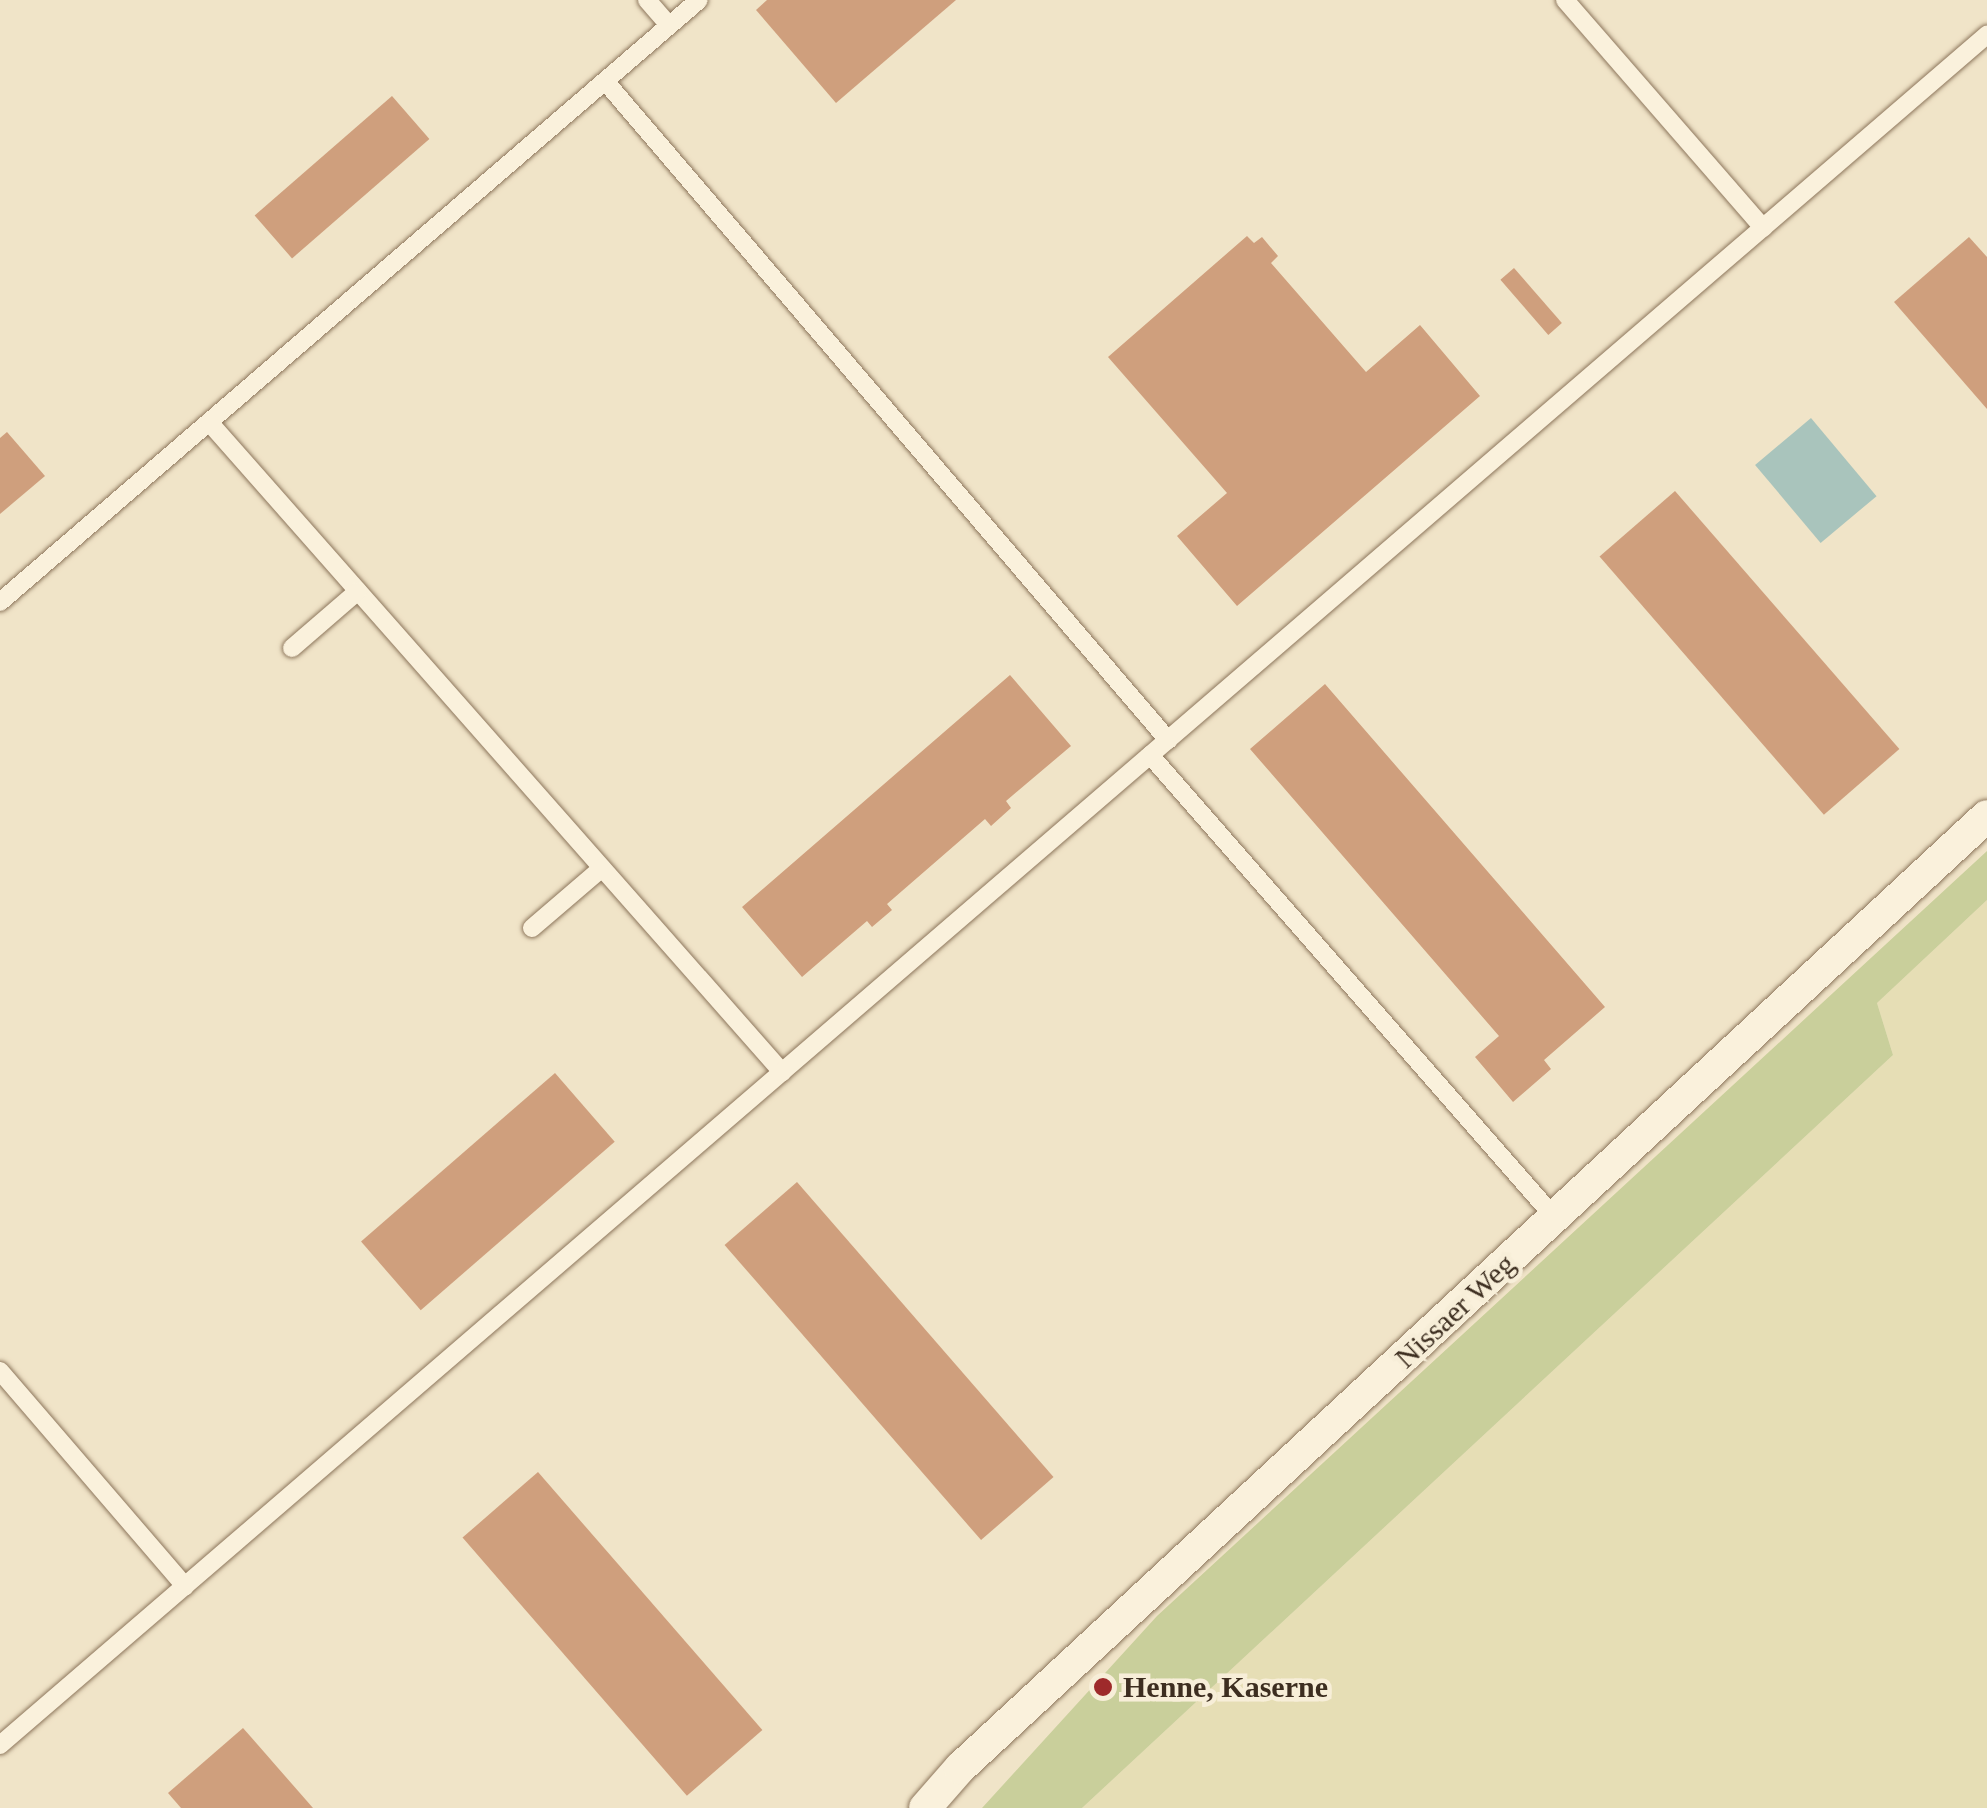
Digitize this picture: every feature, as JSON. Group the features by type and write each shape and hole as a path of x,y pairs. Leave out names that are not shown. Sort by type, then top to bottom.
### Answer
{"street":[{"name":"Nissaer Weg","path":"925,1808 960,1768 1987,816"}],"lane":[{"path":"647,0 669,25"},
{"path":"0,602 698,0"},
{"path":"1565,0 1763,228"},
{"path":"0,1745 1987,35"},
{"path":"605,81 1168,740"},
{"path":"209,422 782,1072"},
{"path":"292,648 358,592"},
{"path":"1150,755 1555,1218"},
{"path":"532,928 602,868"},
{"path":"0,1371 185,1586"}],"shaded area":[{"path":"1987,900 1987,1808 1082,1808 1893,1055 1877,1003"}],"green space":[{"path":"1987,851 1987,900 1877,1003 1893,1055 1082,1808 982,1808 1157,1616"}],"water":[{"path":"1811,418 1877,496 1821,543 1755,465"}],"building":[{"path":"767,0 956,0 836,103 756,10"},
{"path":"392,96 429,139 292,258 255,215"},
{"path":"1247,236 1254,243 1262,237 1278,256 1271,263 1366,372 1420,325 1480,396 1237,606 1177,536 1227,493 1108,357"},
{"path":"1969,237 1987,257 1987,409 1894,302"},
{"path":"1514,268 1562,323 1548,335 1500,280"},
{"path":"7,432 45,476 0,514 0,438"},
{"path":"1675,491 1899,749 1824,815 1600,557"},
{"path":"1010,675 1071,746 1006,801 1011,808 991,826 985,819 887,904 892,910 872,927 867,921 802,977 742,907"},
{"path":"1325,684 1605,1007 1544,1060 1551,1069 1513,1102 1475,1057 1499,1036 1250,749"},
{"path":"555,1073 615,1142 421,1310 361,1242"},
{"path":"797,1182 1054,1477 981,1540 725,1245"},
{"path":"538,1472 762,1730 687,1796 463,1538"},
{"path":"243,1728 313,1808 181,1808 168,1793"}],"place":[{"name":"Henne, Kaserne","path":"1103,1687"}]}
